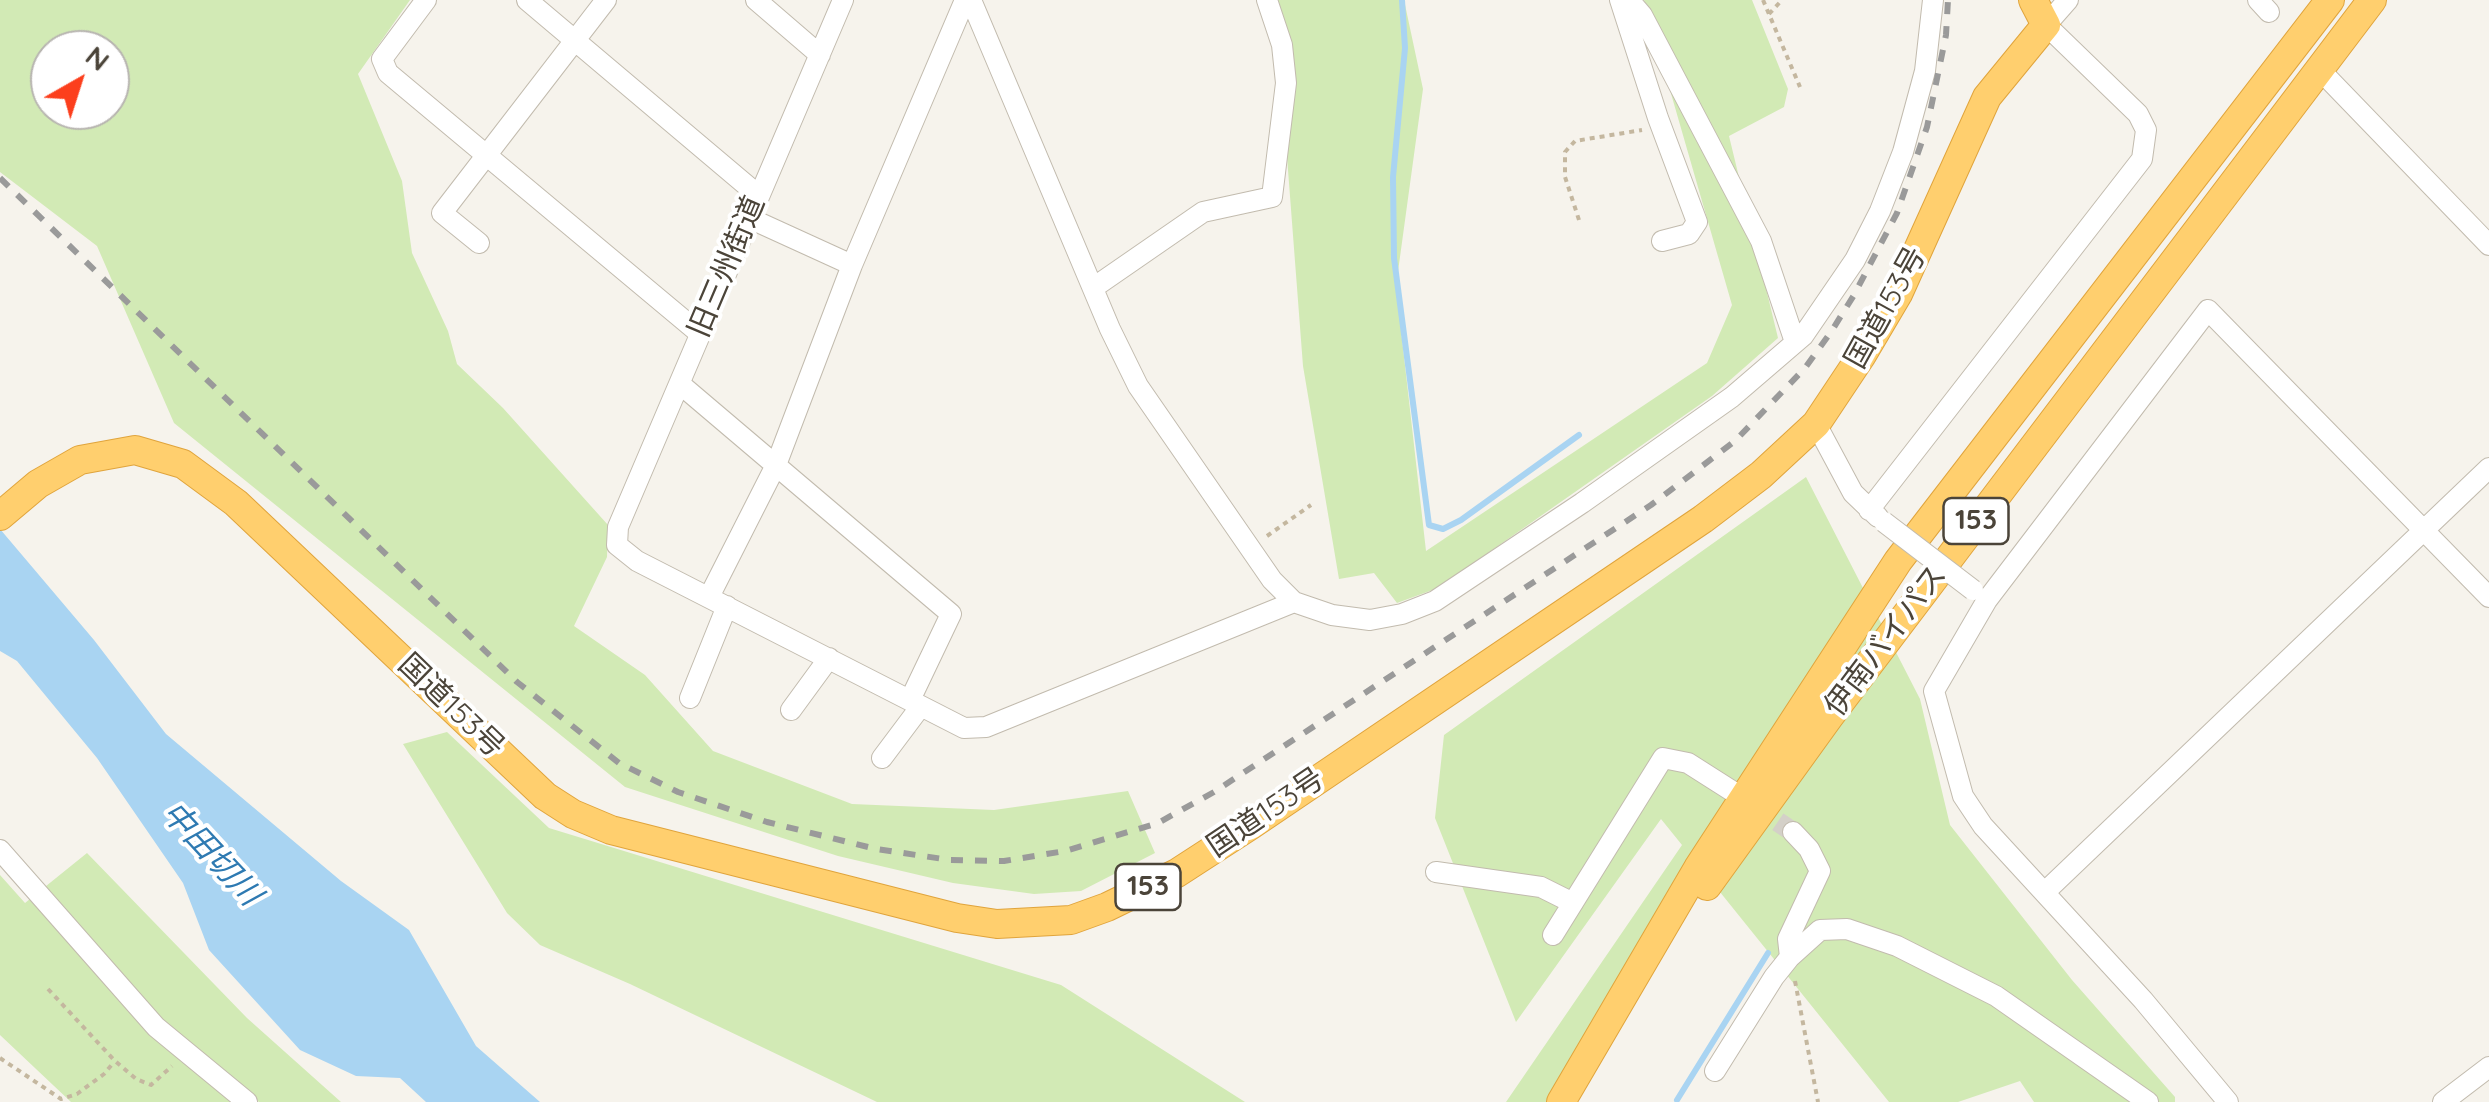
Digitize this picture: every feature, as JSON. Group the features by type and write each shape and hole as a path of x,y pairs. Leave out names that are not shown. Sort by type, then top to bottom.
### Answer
{"highway":[{"name":"伊南バイパス","path":"1562,1102 1698,868 1898,561 2330,0"},
{"name":"伊南バイパス","path":"1592,1052 1828,716 2372,0"},
{"name":"国道153号","path":"0,516 38,484 80,460 135,450 183,464 236,504 545,796 573,814 611,830 956,918 997,924 1071,920 1108,907 1177,873 1703,518 1761,475 1816,424 1898,294 1987,96 2039,12"}],"street":[{"path":"426,0 382,59 388,73 698,332"},
{"path":"527,0 758,196"},
{"path":"479,242 442,213 606,0"},
{"path":"756,0 820,54"},
{"name":"旧三州街道","path":"718,601 625,555 615,536 698,332 843,0"},
{"path":"690,698 718,601 776,465 852,265 968,0"},
{"path":"968,0 1138,386 1272,580 1294,602 1312,610 1370,620 1435,602 1732,397 1796,342 1828,303 1880,211 1903,152 1925,71 1933,0"},
{"path":"1092,288 1204,212 1272,197 1286,83 1282,45 1268,0"},
{"path":"1620,0 1697,222 1688,234 1662,241"},
{"path":"1629,0 1642,15 1761,241 1796,342"},
{"path":"1876,516 2142,159 2146,130 2138,114 2039,12 2068,0"},
{"path":"2318,68 2489,245"},
{"path":"749,218 852,265"},
{"path":"2228,1102 2046,891 1983,826 1963,796 1934,690 1980,595 2208,310 2489,597"},
{"path":"680,384 952,614 916,703 882,758"},
{"path":"1816,424 1852,493 1876,516 1980,595"},
{"path":"2046,891 2489,468"},
{"path":"718,601 964,728 986,727 1294,602"},
{"path":"791,710 829,658"},
{"path":"1553,935 1663,758 1688,762 1732,791"},
{"path":"1790,957 1788,940 1820,870 1809,849 1793,832"},
{"path":"0,850 156,1027 247,1102"},
{"path":"1436,872 1541,887 1573,903"},
{"path":"1714,1071 1790,957 1820,930 1847,929 1897,946 1996,996 2148,1102"},
{"path":"2443,1102 2489,1067"}],"path":[{"path":"1763,0 1800,87"},
{"path":"1769,14 1782,0"},
{"path":"1580,220 1565,177 1565,152 1575,141 1661,126"},
{"path":"1251,548 1311,505"},
{"path":"1790,957 1818,1102"},
{"path":"48,989 115,1061 150,1085 186,1053"},
{"path":"0,1058 61,1099 78,1094 115,1061"}],"green space":[{"path":"0,0 410,0 358,74 402,181 412,253 448,331 457,364 503,408 608,525 607,557 574,626 645,675 713,751 852,804 994,810 1128,791 1155,853 1081,891 1034,894 953,883 838,856 625,787 174,423 97,246 0,172"},
{"path":"1275,0 1404,0 1423,89 1396,286 1426,551 1707,363 1732,305 1644,0 1752,0 1788,89 1784,107 1729,136 1778,338 1712,396 1438,588 1397,603 1374,573 1339,579 1303,366"},
{"path":"1806,477 1920,699 1950,825 2072,980 2175,1097 2175,1102 2034,1102 2020,1081 1958,1102 1889,1102 1695,861 1546,1102 1506,1102 1682,845 1661,819 1516,1022 1435,818 1444,735"},
{"path":"447,732 549,828 1061,985 1245,1102 877,1102 540,945 507,913 403,744"},
{"path":"87,853 247,1018 341,1102 259,1102 251,1096 245,1102 71,1102 0,1035 0,875 25,903"}],"water":[{"name":"中田切川","path":"0,529 94,640 166,734 341,881 409,930 476,1046 540,1102 426,1102 400,1078 356,1076 300,1050 209,950 183,883 97,758 17,661 0,651"}],"waterway":[{"path":"1402,0 1405,48 1393,177 1394,258 1429,525 1443,529 1461,520 1579,435"},
{"path":"1677,1100 1768,953"}],"tunnel":[{"path":"1753,805 1793,832"}],"railway":[{"path":"0,178 517,682 619,763 678,792 767,822 876,849 950,860 1004,861 1065,851 1158,823 1214,792 1651,505 1735,441 1805,368 1831,332 1897,213 1927,127 1946,35 1948,0"}]}
